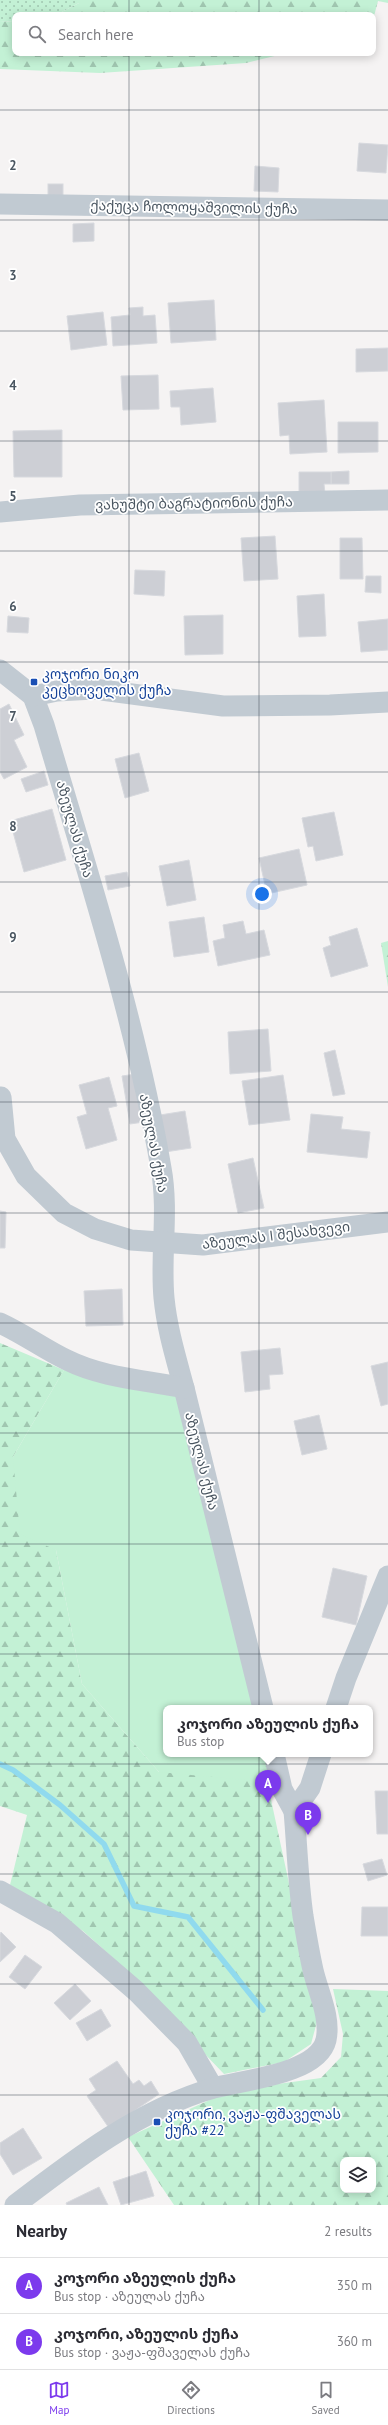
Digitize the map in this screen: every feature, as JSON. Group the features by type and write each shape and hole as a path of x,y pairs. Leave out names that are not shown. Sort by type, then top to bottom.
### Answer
{"street":[{"name":"ქაქუცა ჩოლოყაშვილის ქუჩა","path":"0,204 388,210"},
{"name":"ვახუშტი ბაგრატიონის ქუჩა","path":"0,512 80,505 388,500"},
{"path":"0,670 33,696 57,691 94,689 223,706 330,706 388,702"},
{"name":"აზეულას ქუჩა","path":"33,696 44,725 124,1001 161,1168 165,1201 164,1296 170,1340 184,1388 262,1705"},
{"name":"აზეულას I შესახვევი","path":"1,1097 5,1139 26,1176 64,1213 94,1229 131,1240 203,1245 388,1222"},
{"path":"0,1323 23,1333 67,1360 94,1371 184,1388"},
{"path":"337,1705 346,1678 388,1576"},
{"path":"14,2205 66,2166 125,2128 175,2102 213,2088 306,2064 320,2054 326,2041 327,2023 313,1970 303,1914 294,1810 282,1789 275,1757"},
{"path":"294,1810 310,1788 320,1757"},
{"path":"0,1891 58,1923 136,1991 187,2044 213,2088"}],"green space":[{"path":"0,0 79,0 79,3 62,12 12,12 12,22 0,21"},
{"path":"79,0 388,0 388,3 378,1 375,12 62,12 79,3"},
{"path":"0,21 12,22 12,56 275,56 246,63 100,73 0,69"},
{"path":"388,941 388,987 381,943"},
{"path":"0,1343 64,1370 13,1457 56,1550 82,1684 159,1772 267,1762 270,1795 318,2018 311,2044 284,2062 224,2074 111,1956 83,1931 10,1885 27,1815 0,1806"},
{"path":"64,1370 178,1396 253,1705 163,1705 163,1757 266,1757 267,1762 256,1781 159,1772 82,1684 56,1550 20,1534 13,1457"},
{"path":"333,1989 388,1991 388,2205 174,2205 128,2137 214,2098 242,2089 321,2078 341,2057 343,2034"}],"building":[{"path":"359,143 388,145 386,173 357,171"},
{"path":"255,166 279,168 278,192 254,191"},
{"path":"48,184 63,184 63,199 48,199"},
{"path":"94,223 94,241 73,242 73,224"},
{"path":"214,300 216,340 171,343 168,303"},
{"path":"143,307 143,316 155,315 157,343 113,346 111,317 130,315 129,308"},
{"path":"103,312 107,345 71,350 67,316"},
{"path":"388,348 388,371 356,372 356,349"},
{"path":"158,375 159,409 123,410 121,376"},
{"path":"213,388 216,422 181,425 180,407 171,407 170,391"},
{"path":"324,400 327,452 290,454 289,435 280,436 278,403"},
{"path":"338,422 378,422 378,452 338,453"},
{"path":"62,430 62,477 14,477 13,431"},
{"path":"349,471 349,484 331,484 331,472"},
{"path":"299,472 331,472 331,484 324,484 325,494 299,494"},
{"path":"275,536 278,579 244,581 241,538"},
{"path":"340,538 362,538 363,579 340,579"},
{"path":"135,570 165,571 164,596 134,594"},
{"path":"366,576 381,576 381,593 365,592"},
{"path":"324,594 326,636 299,637 297,596"},
{"path":"223,615 223,654 185,655 184,616"},
{"path":"8,616 29,618 28,633 7,632"},
{"path":"388,619 388,650 361,652 358,622"},
{"path":"9,704 24,735 14,740 27,767 4,779 0,772 0,709"},
{"path":"139,753 149,791 125,798 115,759"},
{"path":"44,771 48,785 26,792 21,779"},
{"path":"52,809 66,860 24,872 10,821"},
{"path":"334,812 343,855 316,861 313,846 308,847 302,818"},
{"path":"299,849 307,885 267,894 259,858"},
{"path":"189,860 196,900 167,906 159,866"},
{"path":"127,872 130,886 108,890 105,876"},
{"path":"204,917 209,952 174,957 169,922"},
{"path":"243,921 246,934 264,930 270,955 218,966 213,941 225,938 223,925"},
{"path":"357,928 368,966 331,977 323,948 331,945 329,937"},
{"path":"268,1029 271,1071 230,1074 228,1032"},
{"path":"335,1050 345,1094 333,1096 324,1053"},
{"path":"136,1074 144,1122 130,1124 122,1076"},
{"path":"283,1075 290,1120 249,1125 242,1081"},
{"path":"109,1077 117,1106 108,1108 117,1140 86,1149 77,1117 87,1114 79,1085"},
{"path":"185,1111 191,1148 165,1152 160,1115"},
{"path":"311,1114 343,1117 341,1129 370,1132 367,1158 307,1152"},
{"path":"253,1158 264,1208 238,1213 228,1164"},
{"path":"0,1211 6,1212 5,1248 0,1248"},
{"path":"122,1289 123,1325 86,1326 84,1291"},
{"path":"280,1348 283,1374 269,1375 270,1389 245,1392 241,1352"},
{"path":"388,1362 388,1404 381,1406 371,1366"},
{"path":"319,1415 327,1449 302,1455 294,1421"},
{"path":"333,1568 367,1576 356,1625 322,1617"},
{"path":"375,1791 388,1791 388,1834 377,1834"},
{"path":"382,1859 387,1875 368,1881 363,1864"},
{"path":"362,1907 388,1907 388,1936 361,1936"},
{"path":"1,1932 16,1947 0,1962 0,1934"},
{"path":"25,1955 42,1967 25,1989 9,1977"},
{"path":"75,1984 91,2001 70,2020 54,2003"},
{"path":"101,2009 111,2026 87,2041 76,2023"},
{"path":"117,2061 133,2084 139,2080 144,2086 151,2081 159,2094 109,2128 87,2096 96,2090 89,2079"},
{"path":"23,2128 42,2158 13,2175 0,2154 0,2143"},
{"path":"146,2171 154,2196 121,2205 113,2182"},
{"path":"99,2187 108,2205 67,2205 66,2203"}],"waterway":[{"path":"0,1764 13,1770 60,1805 104,1844 134,1906 188,1917 263,2010"}],"place":[{"name":"კოჯორი ნიკო კეცხოველის ქუჩა","path":"34,682"},
{"name":"კოჯორი აზეულის ქუჩა","path":"268,1803"},
{"name":"კოჯორი, აზეულის ქუჩა","path":"308,1835"},
{"name":"კოჯორი, ვაჟა-ფშაველას ქუჩა #22","path":"157,2122"}]}
